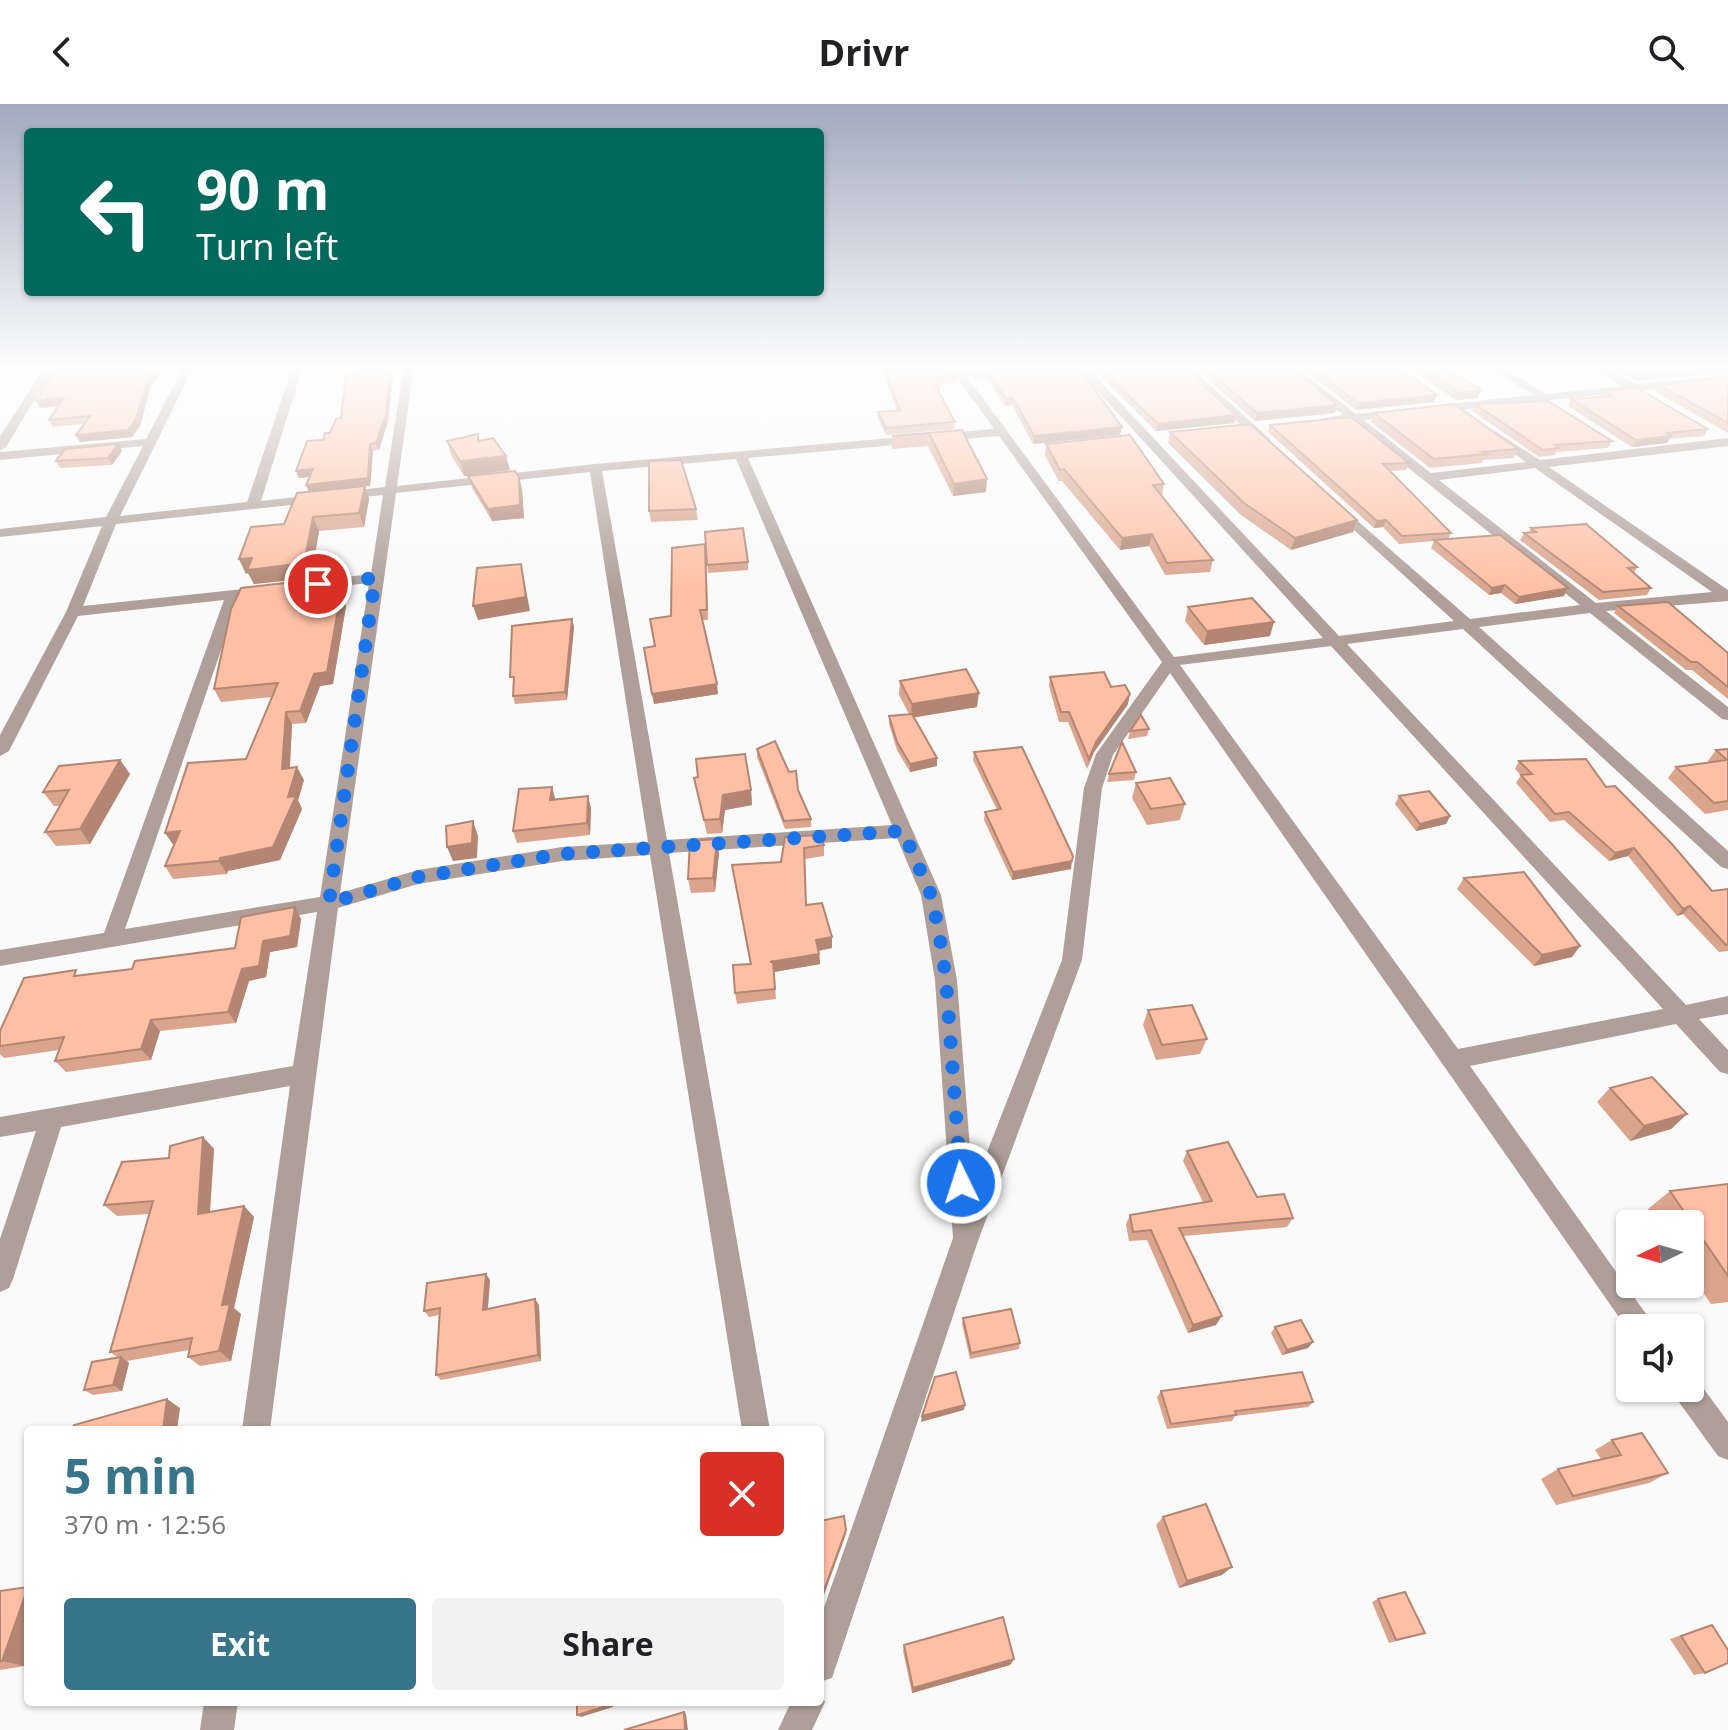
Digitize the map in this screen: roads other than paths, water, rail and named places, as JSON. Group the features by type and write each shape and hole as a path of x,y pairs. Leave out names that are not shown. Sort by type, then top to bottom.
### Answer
{"street":[{"path":"0,456 150,442"},
{"path":"0,751 73,612 111,521 150,442"},
{"path":"253,505 273,442"},
{"path":"257,1426 303,1074 375,578 398,442"},
{"path":"0,533 595,468 889,442"},
{"path":"1013,442 1025,451 1170,662 1633,1314"},
{"path":"1152,442 1728,1065"},
{"path":"1266,442 1274,449"},
{"path":"1386,442 1728,715"},
{"path":"1506,442 1727,596"},
{"path":"1429,477 1720,442"},
{"path":"1614,444 1627,452"},
{"path":"740,455 931,895 946,980 965,1241"},
{"path":"595,468 755,1426"},
{"path":"1330,500 1728,862"},
{"path":"73,612 375,578"},
{"path":"112,939 233,594"},
{"path":"824,1654 965,1241 1072,960 1093,788 1105,754 1170,662 1594,608 1727,596"},
{"path":"0,958 329,903 418,877 562,854 657,850 903,831"},
{"path":"1451,1060 1728,1005"},
{"path":"0,1127 303,1074"},
{"path":"0,1279 52,1117"},
{"path":"1696,1402 1728,1446"},
{"path":"217,1730 220,1706"}]}
